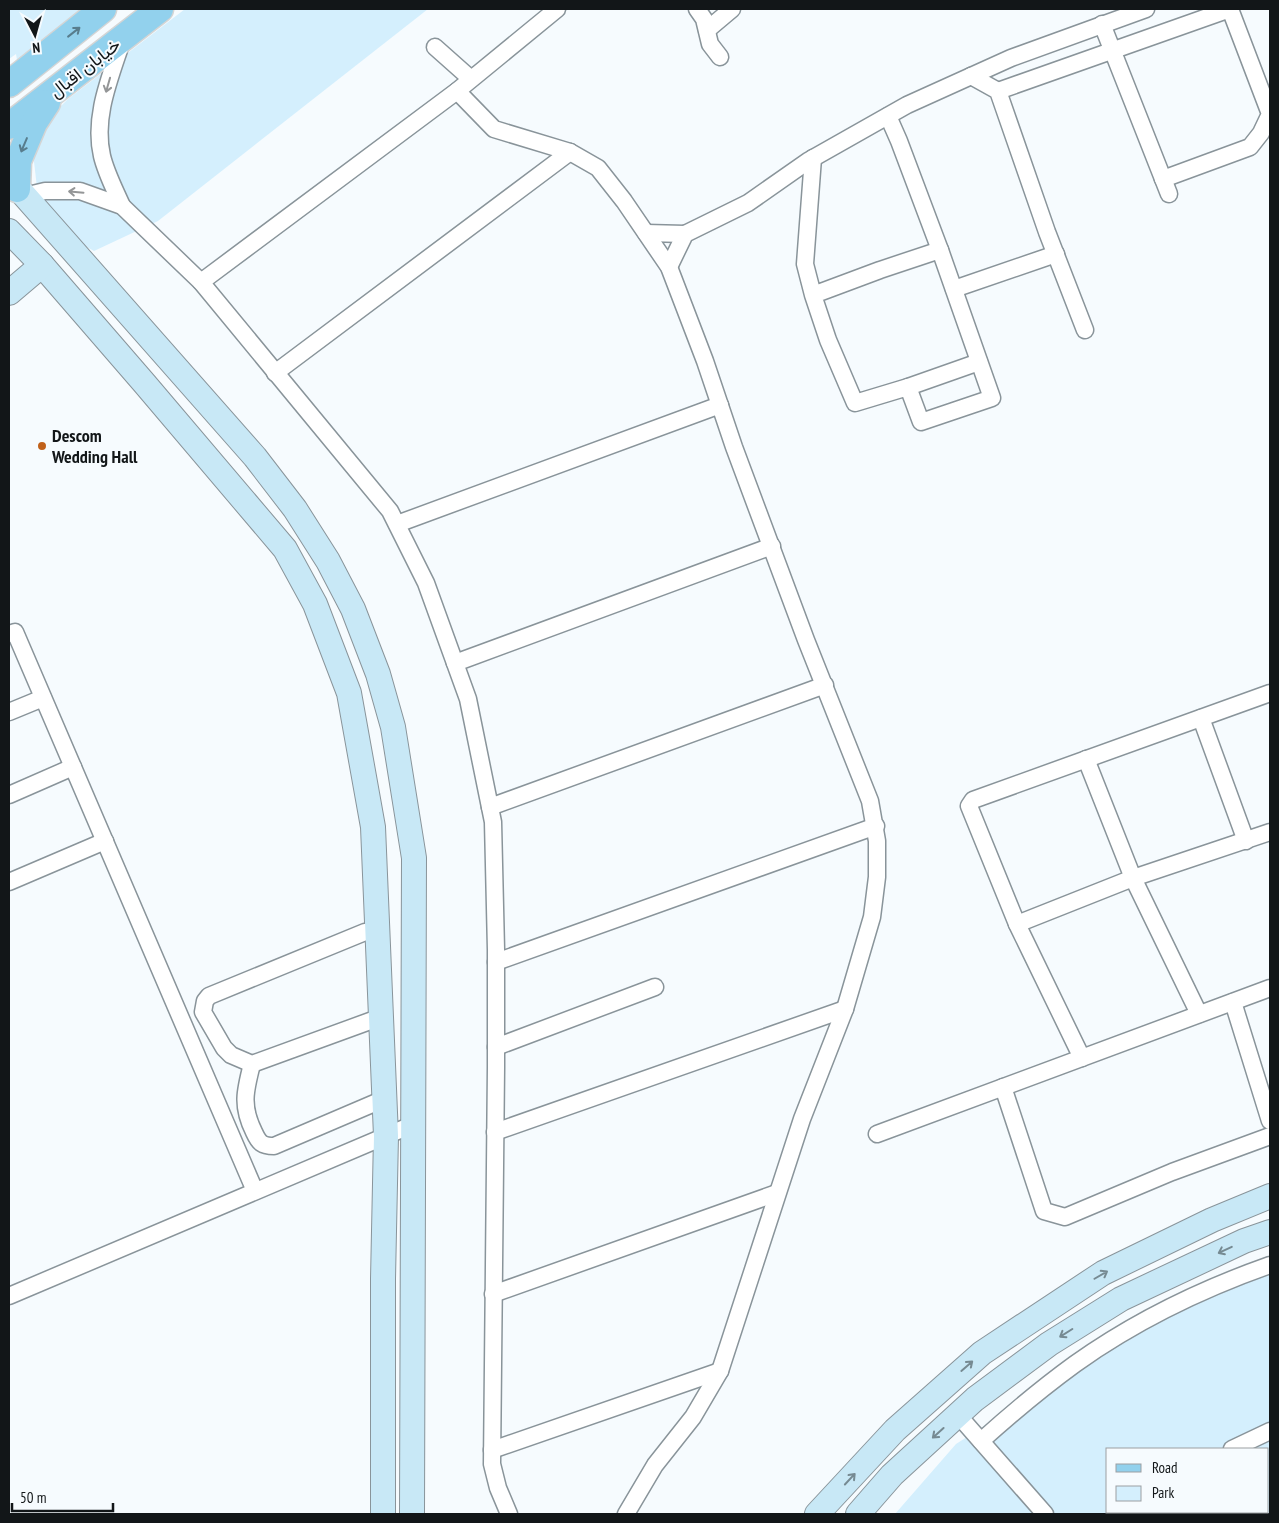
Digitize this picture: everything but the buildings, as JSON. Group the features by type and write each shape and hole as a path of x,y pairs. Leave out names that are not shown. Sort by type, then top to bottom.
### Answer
{"main road":[{"name":"خیابان اقبال","path":"9,84 104,9"},
{"name":"خیابان اقبال","path":"9,126 160,9"},
{"path":"17,187 18,161 34,123 58,88"}],"street":[{"path":"200,282 457,91 556,9"},
{"path":"697,9 704,19 710,44 720,57"},
{"path":"707,30 732,9"},
{"path":"646,233 684,234 748,203 810,160 907,105 1011,58 1146,9"},
{"path":"998,92 1112,50 1230,10 1270,114 1250,147 1166,187 1112,50 1102,24"},
{"path":"122,39 106,89 98,128 102,157 122,206 200,282 390,511 426,584 468,699 493,822 496,962 496,1132 492,1464 509,1514"},
{"path":"434,47 472,78"},
{"path":"971,76 998,92 1085,330"},
{"path":"457,91 494,129 570,152 598,168 624,201 668,267 806,640 870,801 878,841 878,877 872,917 844,1009 802,1120 720,1371 692,1417 654,1465 626,1514"},
{"path":"888,116 940,250 992,398 921,422 908,387"},
{"path":"274,373 570,152"},
{"path":"810,160 806,264 813,295 828,340 855,404 979,362"},
{"path":"17,187 44,191 80,191 122,206"},
{"path":"17,187 255,457 296,510 328,561 353,609 378,674 393,727 414,858 412,1514"},
{"path":"9,231 42,265 285,549 315,604 349,693 373,827 386,1136 383,1279 383,1514"},
{"path":"668,267 684,234"},
{"path":"813,295 940,250"},
{"path":"954,289 1056,254"},
{"path":"9,292 42,265"},
{"path":"397,524 720,405"},
{"path":"455,663 772,546"},
{"path":"9,634 15,632 255,1191"},
{"path":"490,807 824,685"},
{"path":"1082,1058 1017,924 969,806 974,800 1270,693"},
{"path":"9,712 43,698"},
{"path":"1201,718 1246,840"},
{"path":"1086,759 1133,878 1199,1014"},
{"path":"9,795 73,767"},
{"path":"496,962 876,826"},
{"path":"1017,924 1133,878 1270,832"},
{"path":"9,882 105,841"},
{"path":"377,931 365,932 209,996 205,1002 203,1012 230,1055 252,1064 381,1017"},
{"path":"496,1047 655,987"},
{"path":"877,1134 1270,988"},
{"path":"1233,1002 1270,1121"},
{"path":"496,1132 844,1009"},
{"path":"252,1064 245,1100 247,1118 259,1142 266,1146 274,1146 384,1099"},
{"path":"1004,1087 1044,1211 1065,1217 1172,1172 1270,1136"},
{"path":"9,1296 414,1124"},
{"path":"493,1294 777,1193"},
{"path":"817,1514 895,1430 982,1353 1103,1273 1261,1200 1268,1233 1244,1241 1121,1299 1049,1344 975,1399 892,1475 858,1514"},
{"path":"980,1441 1027,1400 1128,1330 1182,1301 1238,1276 1270,1265"},
{"path":"492,1450 720,1371"},
{"path":"958,1415 1044,1514"},
{"path":"895,1430 916,1452"},
{"path":"1234,1448 1270,1431"}],"green space":[{"path":"9,9 81,9 17,60 16,54 9,59"},
{"path":"185,9 428,9 158,221 94,251 41,222 31,136 68,99"},
{"path":"1270,1267 1270,1514 895,1514 956,1444 1115,1342"}],"place":[{"name":"Descom Wedding Hall","path":"42,446"}]}
